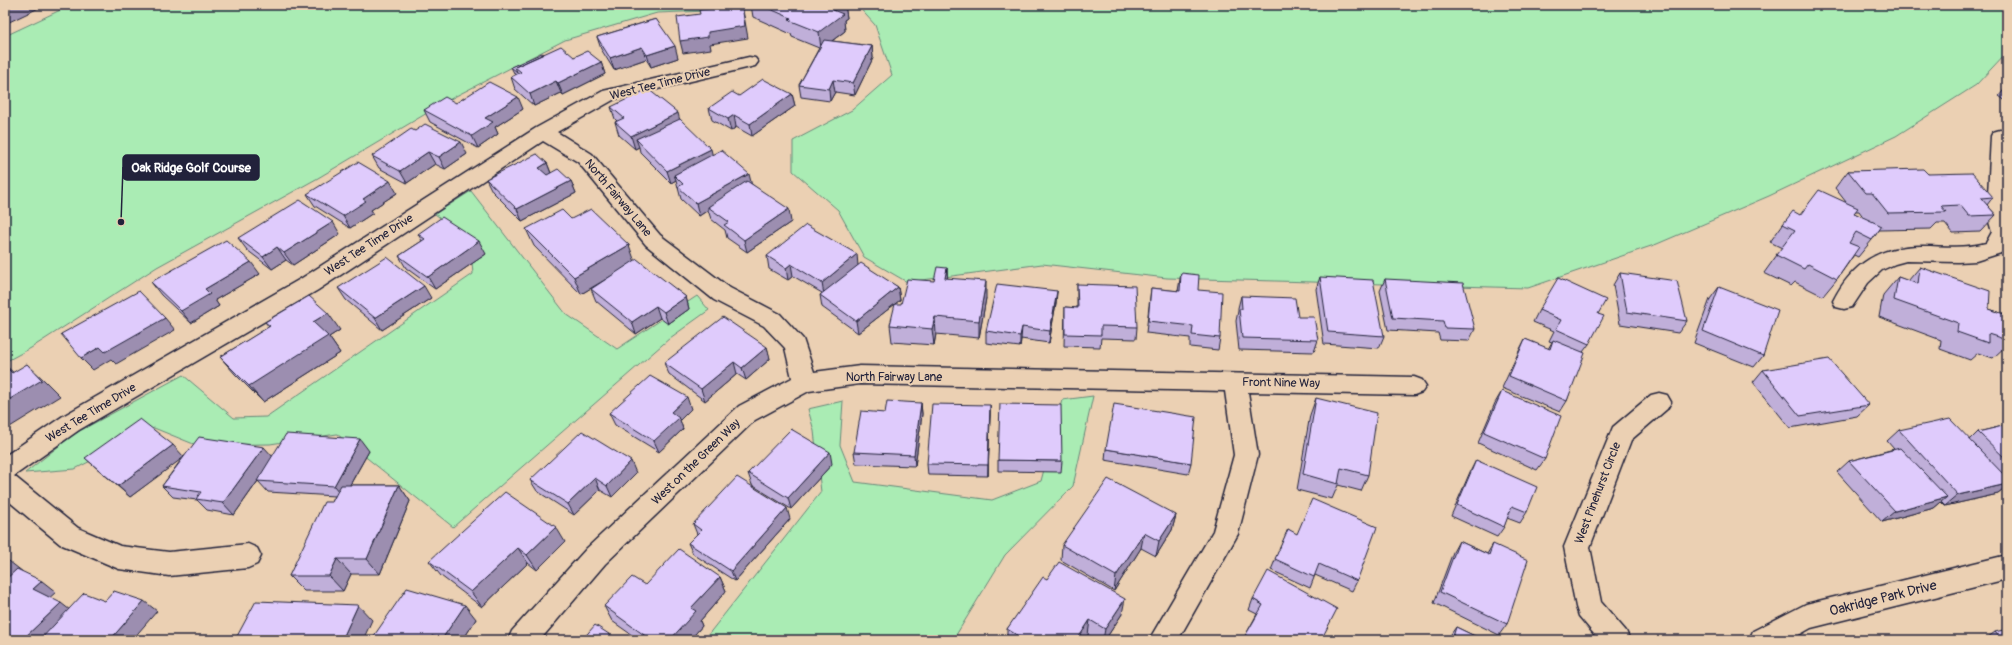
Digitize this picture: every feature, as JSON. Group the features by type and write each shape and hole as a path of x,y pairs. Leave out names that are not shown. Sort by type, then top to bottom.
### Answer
{"street":[{"name":"West Tee Time Drive","path":"5,469 71,422 310,284 543,132 609,95 749,62"},
{"name":"North Fairway Lane","path":"543,132 585,158 653,240 722,294 772,320 795,345 805,382 860,375 1235,382"},
{"path":"1844,301 1872,265 1890,256 1907,253 1966,256 1994,248 2002,232 1997,215 2000,136 2007,137"},
{"name":"West on the Green Way","path":"522,640 596,556 747,413 805,382"},
{"name":"Front Nine Way","path":"1163,640 1225,534 1246,455 1235,382 1414,386"},
{"name":"West Pinehurst Circle","path":"1616,640 1589,607 1577,547 1621,434 1659,402"},
{"path":"5,483 69,536 119,558 169,564 248,556"},
{"name":"Oakridge Park Drive","path":"1763,640 1806,617 2007,567"}],"green space":[{"path":"71,5 803,5 759,9 657,13 565,40 454,97 318,178 157,267 31,348 5,362 5,36"},
{"path":"857,5 2007,5 2007,52 1976,85 1896,136 1769,196 1657,244 1528,288 1167,278 1042,264 907,282 864,257 838,210 793,171 793,141 852,110 892,75 875,25"},
{"path":"471,191 566,314 617,349 697,296 709,310 670,338 453,527 337,434 270,444 196,445 154,428 75,469 25,473 74,434 183,375 234,418 266,417 473,274 470,240 435,214"},
{"path":"1093,396 1073,486 1005,555 953,640 704,640 821,492 814,431 808,409 843,401 840,445 855,482 992,500 1041,481 1062,400"}],"building":[{"path":"742,5 745,26 708,32 708,37 680,41 677,17 700,14 699,10"},
{"path":"761,5 840,5 833,10 843,14 819,32 789,20 791,18"},
{"path":"656,19 675,46 647,55 642,47 610,58 597,37"},
{"path":"824,40 872,46 853,83 833,80 829,89 799,85"},
{"path":"561,46 574,57 587,51 601,62 558,83 556,81 530,94 511,77 521,72 515,67"},
{"path":"542,53 544,54 515,67 517,72 511,67"},
{"path":"763,79 792,94 750,124 734,115 728,119 709,108 732,92 739,96"},
{"path":"489,82 518,97 485,118 493,122 472,136 424,110 445,97 456,103"},
{"path":"648,89 678,113 631,136 615,122 624,118 611,107"},
{"path":"680,119 711,149 667,171 636,139"},
{"path":"425,124 461,142 439,157 428,152 400,171 372,156 411,129 415,131"},
{"path":"721,150 749,174 696,203 678,187 683,184 674,175"},
{"path":"537,154 547,163 539,168 547,175 558,169 571,181 517,209 486,179"},
{"path":"358,162 390,181 363,199 366,201 343,216 307,194"},
{"path":"1923,169 1928,174 1972,173 1993,197 1981,198 1996,215 1969,216 1960,205 1941,206 1946,212 1888,213 1872,193 1866,193 1848,171"},
{"path":"747,181 789,209 744,240 724,225 729,222 708,207"},
{"path":"1819,190 1858,208 1854,213 1882,226 1872,240 1856,232 1849,243 1859,247 1837,279 1808,264 1804,269 1776,255 1795,230 1783,224 1793,211 1800,215"},
{"path":"300,200 333,222 284,253 277,247 263,257 238,238"},
{"path":"591,209 629,245 574,277 526,229 562,210 571,219"},
{"path":"442,217 479,241 428,277 399,256 425,239 418,234"},
{"path":"806,225 857,254 822,283 791,264 786,268 767,256"},
{"path":"226,240 251,262 205,289 210,294 181,311 151,282"},
{"path":"387,257 424,286 375,318 338,288"},
{"path":"637,259 686,297 664,312 656,306 632,322 591,289"},
{"path":"861,263 898,287 856,321 820,295"},
{"path":"937,267 947,268 945,278 986,281 979,321 935,317 932,329 890,325 895,304 901,304 907,279 934,281"},
{"path":"1920,267 1990,291 1989,309 2007,315 2007,340 1988,334 1988,343 1957,332 1958,323 1894,300 1898,277 1918,284"},
{"path":"1181,273 1199,275 1198,290 1222,292 1220,338 1192,335 1193,326 1148,321 1151,288 1180,291"},
{"path":"1620,273 1677,281 1687,321 1627,312"},
{"path":"1320,277 1373,280 1384,336 1328,332"},
{"path":"1558,278 1606,300 1598,314 1604,316 1589,344 1556,329 1561,320 1539,310"},
{"path":"1385,279 1463,283 1475,329 1445,328 1443,321 1393,318"},
{"path":"997,284 1057,291 1050,331 1022,327 1020,336 986,331"},
{"path":"1077,284 1135,286 1137,327 1101,326 1101,335 1065,334 1065,307 1078,308"},
{"path":"1719,287 1778,310 1763,356 1703,331"},
{"path":"139,291 165,318 105,352 100,347 81,358 61,334"},
{"path":"309,296 328,313 313,322 328,336 249,386 220,357 270,326 265,322"},
{"path":"1241,296 1295,298 1298,317 1314,317 1318,340 1242,338 1239,309 1242,309"},
{"path":"723,317 767,347 742,368 734,362 701,389 664,363"},
{"path":"1525,339 1550,349 1553,340 1585,353 1567,401 1509,376"},
{"path":"1829,359 1869,405 1800,416 1763,370"},
{"path":"27,364 42,380 5,402 5,366 12,373"},
{"path":"650,376 687,397 671,412 679,418 654,441 609,413"},
{"path":"1502,391 1561,416 1545,459 1484,432"},
{"path":"1316,398 1377,413 1368,475 1341,468 1338,484 1303,474"},
{"path":"887,401 921,403 914,455 854,452 861,411 885,413"},
{"path":"932,404 990,405 988,465 927,464"},
{"path":"1000,404 1061,405 1062,461 998,460"},
{"path":"1114,404 1196,417 1191,463 1106,449"},
{"path":"140,419 173,445 118,486 85,458"},
{"path":"1950,419 2007,478 2007,484 1958,495 1899,430"},
{"path":"2007,425 2007,460 1978,432"},
{"path":"791,429 830,452 788,498 748,473"},
{"path":"582,431 631,461 607,486 595,478 568,504 530,480"},
{"path":"286,434 360,439 334,486 257,481"},
{"path":"199,437 264,447 223,503 196,499 201,492 162,486"},
{"path":"1900,448 1947,497 1895,511 1849,461"},
{"path":"1476,460 1537,487 1527,512 1512,506 1504,527 1457,505"},
{"path":"737,477 787,508 731,571 688,543 701,530 693,524"},
{"path":"1108,479 1176,515 1159,541 1144,533 1116,576 1062,545"},
{"path":"341,485 399,485 367,559 337,559 329,576 289,576 324,502 332,502"},
{"path":"505,492 556,527 527,555 518,548 471,592 429,561"},
{"path":"1312,499 1377,527 1357,581 1319,564 1314,577 1275,559 1288,529 1297,534"},
{"path":"1459,541 1489,555 1493,544 1528,560 1507,624 1440,592"},
{"path":"679,549 720,577 691,608 696,611 670,640 651,640 604,606 632,577 645,585"},
{"path":"1059,562 1125,599 1105,629 1090,620 1077,640 1025,640 1007,629 1043,577 1047,579"},
{"path":"17,569 42,581 33,589 61,603 22,640 5,640 5,580"},
{"path":"1268,571 1337,609 1321,640 1252,640 1245,636 1263,605 1253,599"},
{"path":"407,588 465,605 442,639 432,636 429,640 371,640"},
{"path":"114,591 144,601 110,640 40,640 84,593 105,601"},
{"path":"256,601 358,605 342,640 235,640"},
{"path":"595,625 618,640 582,640"},
{"path":"1456,627 1483,640 1452,640"},
{"path":"2007,629 2007,640 2002,640 1995,632"},
{"path":"1233,636 1240,640 1231,640"}],"place":[{"name":"Oak Ridge Golf Course","path":"121,222"}]}
